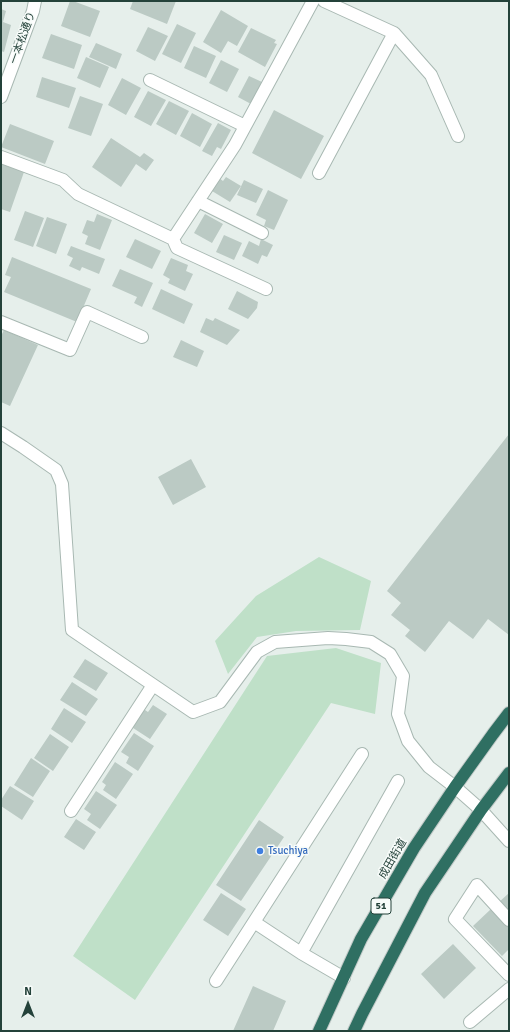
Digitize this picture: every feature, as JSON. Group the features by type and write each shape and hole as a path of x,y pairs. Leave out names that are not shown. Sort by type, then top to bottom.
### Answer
{"highway":[{"name":"成田街道","path":"319,1031 362,940 410,855 455,787 492,734 509,713"},
{"path":"354,1031 426,893 481,810 509,773"}],"street":[{"name":"一本松通り","path":"1,97 33,11 35,1"},
{"path":"173,240 235,145 313,1"},
{"path":"324,1 394,33 430,75 458,136"},
{"path":"320,173 394,33"},
{"path":"150,80 245,126"},
{"path":"1,157 63,180 78,194 173,240 177,248 266,289"},
{"path":"198,201 262,233"},
{"path":"1,322 70,350 87,312 142,337"},
{"path":"1,433 56,470 62,484 72,630 194,712 220,702 257,652 275,642 328,638 371,642 390,654 403,676 398,714 408,741 429,766 481,810 509,841"},
{"path":"71,812 153,685"},
{"path":"216,981 362,754"},
{"path":"301,953 398,781"},
{"path":"509,920 477,885 455,919 509,975"},
{"path":"254,922 301,953 344,978"},
{"path":"470,1022 509,989"}],"green space":[{"path":"319,557 371,581 360,630 296,631 257,637 228,674 215,641 256,596"},
{"path":"336,648 381,663 375,714 331,703 135,1000 73,956 267,656"}],"building":[{"path":"70,1 100,11 90,37 61,26"},
{"path":"133,1 176,1 167,24 130,9"},
{"path":"1,9 6,11 3,22 11,25 4,52 1,51"},
{"path":"221,10 248,26 237,46 228,41 221,53 203,42"},
{"path":"177,24 196,33 181,63 162,54"},
{"path":"148,27 168,36 155,61 136,51"},
{"path":"251,28 276,40 274,43 277,44 265,67 238,52"},
{"path":"51,34 82,45 74,69 42,58"},
{"path":"96,43 122,54 116,69 89,57"},
{"path":"194,46 216,56 206,78 184,68"},
{"path":"86,57 109,67 100,88 77,78"},
{"path":"221,60 239,69 227,92 209,83"},
{"path":"249,76 262,82 251,104 238,97"},
{"path":"42,77 76,88 69,108 36,97"},
{"path":"122,78 141,88 126,115 108,105"},
{"path":"148,91 166,100 151,126 134,117"},
{"path":"80,96 103,104 91,136 68,128"},
{"path":"169,101 189,111 176,135 156,124"},
{"path":"274,110 324,136 301,179 252,153"},
{"path":"192,113 212,124 200,147 180,136"},
{"path":"218,123 231,130 221,149 217,147 212,156 202,151"},
{"path":"10,124 54,141 45,164 1,147"},
{"path":"111,138 140,157 144,153 154,160 146,171 136,164 121,187 92,167"},
{"path":"1,164 24,172 10,212 1,209"},
{"path":"226,177 241,186 230,202 212,191 219,178 223,181"},
{"path":"244,180 263,189 256,203 237,195"},
{"path":"268,190 288,200 274,230 264,226 266,220 256,215"},
{"path":"25,211 44,218 33,247 14,240"},
{"path":"97,214 112,220 100,250 85,244 88,236 82,233 87,220 94,222"},
{"path":"205,214 223,224 212,243 194,233"},
{"path":"47,217 67,224 56,254 36,246"},
{"path":"224,235 242,243 234,260 216,252"},
{"path":"135,239 161,251 152,269 126,257"},
{"path":"261,239 273,245 267,257 262,255 258,264 242,256 249,241 259,246"},
{"path":"71,246 105,259 99,274 82,267 80,271 69,266 73,258 67,255"},
{"path":"12,257 91,289 77,322 4,292 11,277 5,275"},
{"path":"171,258 188,265 186,271 193,274 185,291 168,283 170,279 163,275"},
{"path":"120,269 153,283 142,307 134,303 137,297 112,286"},
{"path":"161,289 193,304 184,324 152,309"},
{"path":"237,291 258,302 257,308 248,319 228,309"},
{"path":"206,318 213,321 215,318 240,330 227,345 200,332"},
{"path":"4,330 38,345 10,406 1,402 1,336"},
{"path":"181,340 204,351 197,367 173,357"},
{"path":"509,434 509,635 488,619 473,639 449,621 425,652 405,636 410,630 391,615 401,603 387,591"},
{"path":"191,459 206,487 173,505 158,477"},
{"path":"85,659 108,673 96,691 73,677"},
{"path":"72,682 98,699 86,716 60,700"},
{"path":"153,705 167,714 150,739 130,726 142,708 148,712"},
{"path":"64,708 86,722 72,743 51,729"},
{"path":"134,733 154,746 138,771 126,763 129,757 121,752"},
{"path":"50,734 69,747 53,771 34,758"},
{"path":"31,758 50,771 33,797 14,785"},
{"path":"115,762 133,774 116,799 103,790 106,785 102,782"},
{"path":"10,786 34,801 22,820 1,806 1,800"},
{"path":"96,791 117,805 100,829 87,820 91,814 84,809"},
{"path":"76,819 96,832 84,850 64,837"},
{"path":"259,820 284,837 241,901 216,885"},
{"path":"221,893 246,909 228,936 203,920"},
{"path":"509,893 509,914 498,903"},
{"path":"491,909 509,928 509,949 502,956 473,926"},
{"path":"453,944 476,968 444,999 421,974"},
{"path":"253,986 286,1001 273,1031 233,1031"}],"place":[{"name":"Tsuchiya","path":"260,851"}]}
